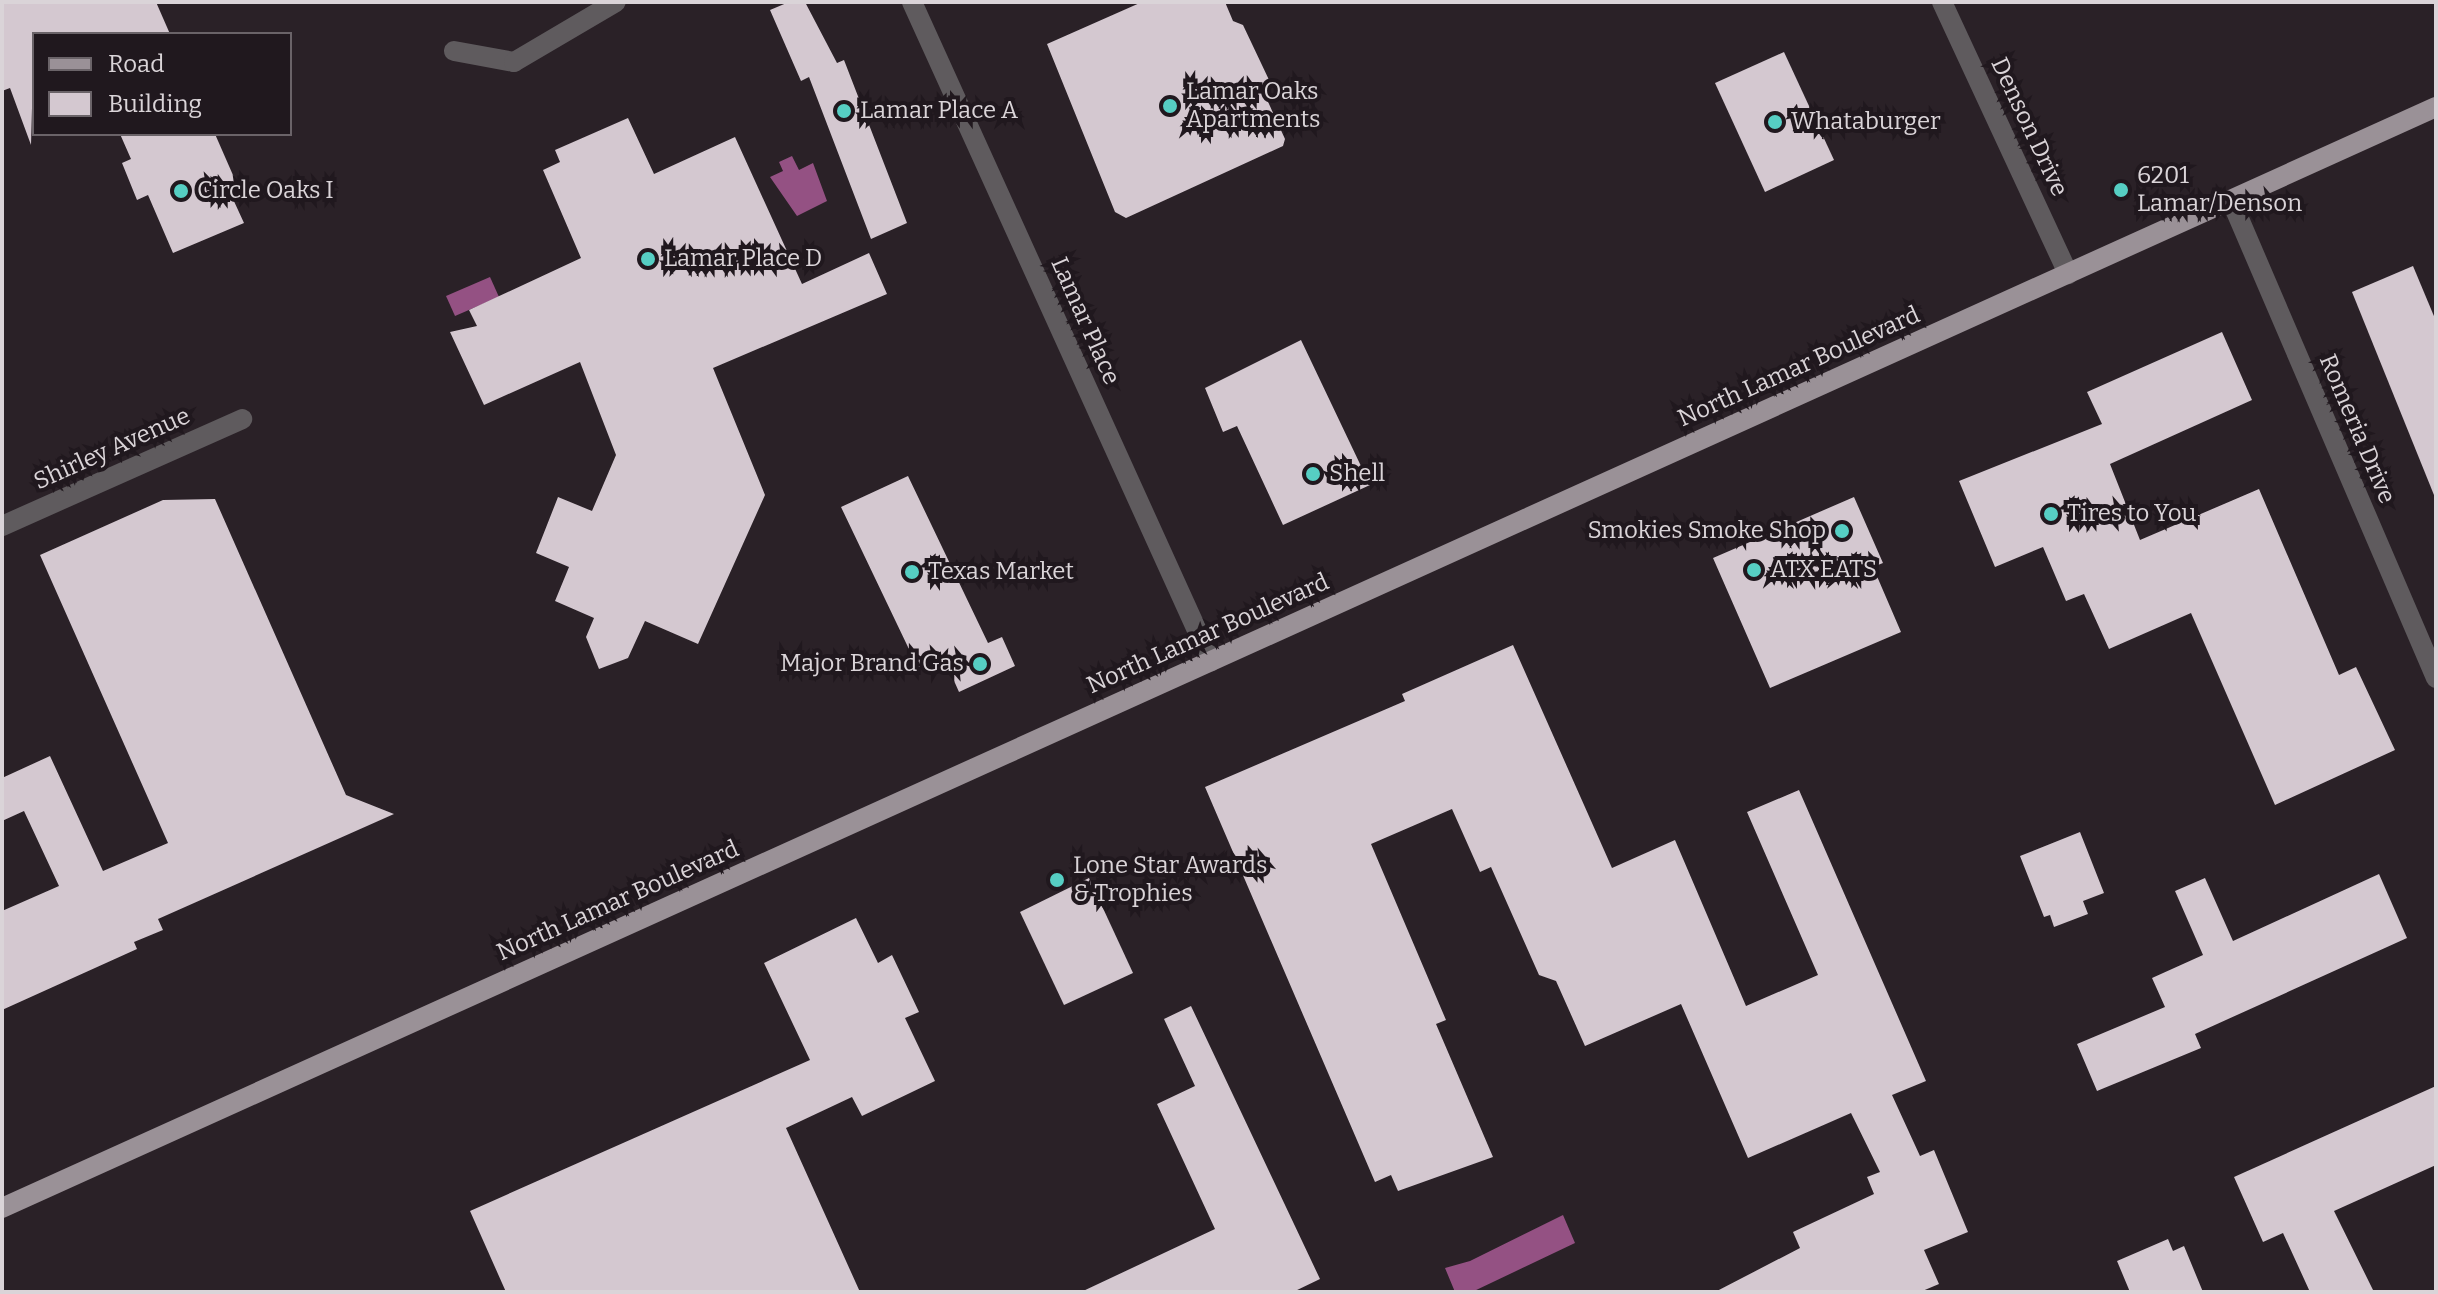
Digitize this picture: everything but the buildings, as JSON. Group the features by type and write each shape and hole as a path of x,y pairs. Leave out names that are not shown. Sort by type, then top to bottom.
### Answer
{"main road":[{"name":"North Lamar Boulevard","path":"2,1208 2436,107"}],"street":[{"path":"454,51 514,62 616,2"},
{"name":"Lamar Place","path":"912,2 1211,661"},
{"name":"Denson Drive","path":"1942,2 2068,274"},
{"name":"Romeria Drive","path":"2231,200 2436,678"},
{"name":"Shirley Avenue","path":"2,526 242,419"}],"shaded area":[{"path":"792,156 799,170 813,163 827,201 797,216 770,177 783,171 779,162"},
{"path":"490,277 499,297 455,316 446,296"},
{"path":"1563,1215 1575,1243 1472,1292 1455,1292 1445,1268 1470,1261"}],"place":[{"name":"Lamar Oaks Apartments","path":"1170,106"},
{"name":"Lamar Place A","path":"844,111"},
{"name":"Whataburger","path":"1775,122"},
{"name":"6201 Lamar/Denson","path":"2121,190"},
{"name":"Circle Oaks I","path":"181,191"},
{"name":"Lamar Place D","path":"648,259"},
{"name":"Shell","path":"1313,474"},
{"name":"Tires to You","path":"2051,514"},
{"name":"Smokies Smoke Shop","path":"1842,531"},
{"name":"ATX EATS","path":"1754,570"},
{"name":"Texas Market","path":"912,572"},
{"name":"Major Brand Gas","path":"980,664"},
{"name":"Lone Star Awards & Trophies","path":"1057,880"}]}
